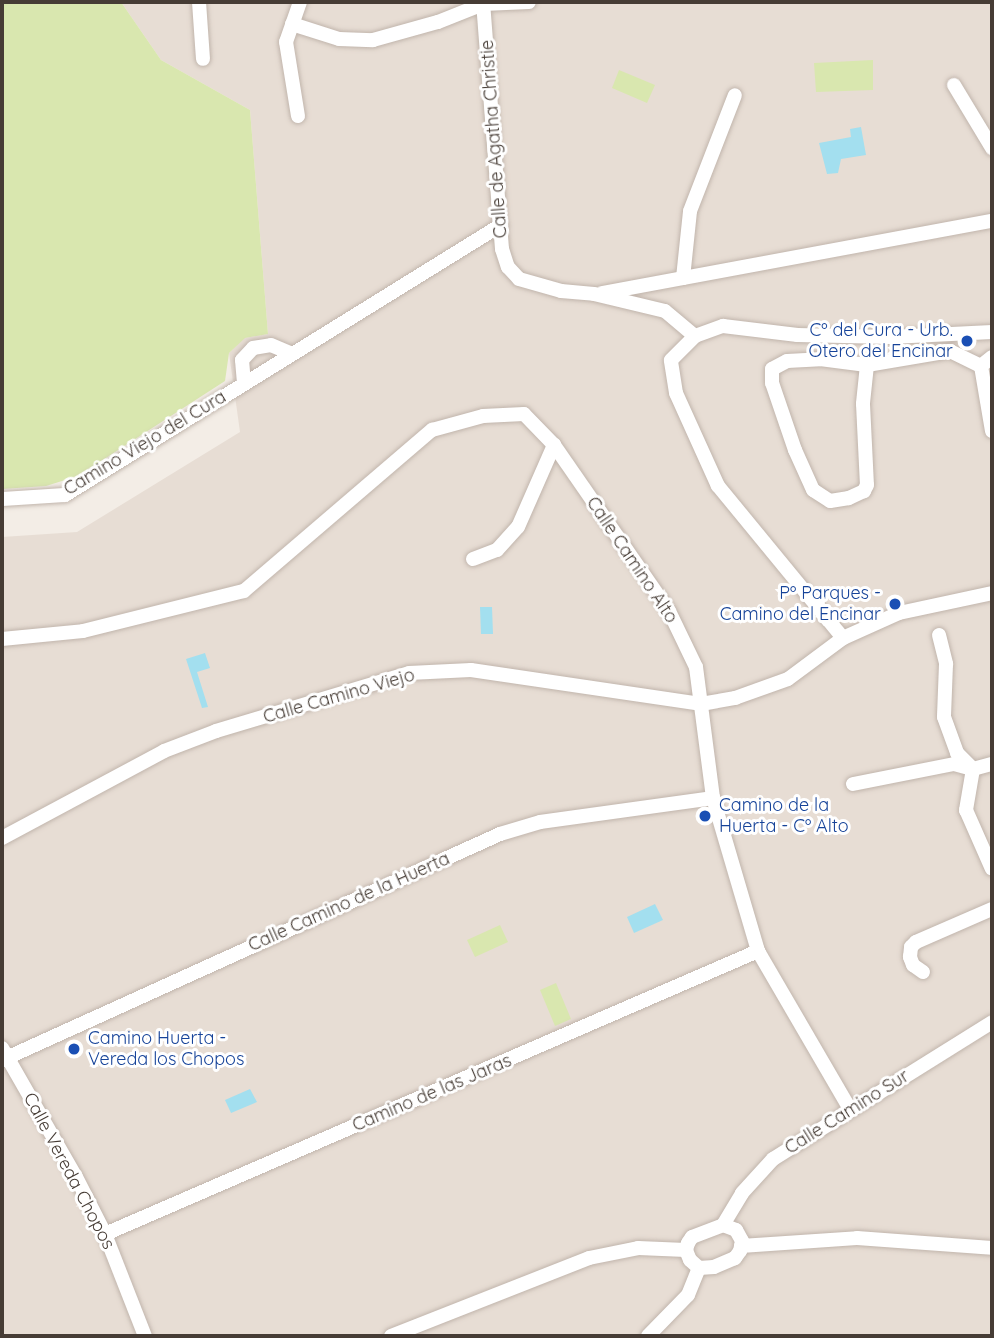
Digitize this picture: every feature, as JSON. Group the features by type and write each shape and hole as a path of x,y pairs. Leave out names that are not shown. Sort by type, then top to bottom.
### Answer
{"street":[{"path":"199,2 204,59"},
{"path":"298,116 286,42 300,2"},
{"path":"292,24 339,39 373,40 438,22 483,3 529,2"},
{"name":"Calle de Agatha Christie","path":"483,3 502,249 508,267 519,279 561,291 594,294 664,311 695,336"},
{"path":"954,85 992,148"},
{"path":"684,278 690,211 735,95"},
{"name":"Calle de Agatha Christie","path":"594,294 992,222"},
{"name":"Camino Viejo del Cura","path":"2,499 65,495 501,225"},
{"path":"843,638 718,486 676,393 671,360 695,336 723,326 797,334 891,337 992,332"},
{"name":"Camino Viejo del Cura","path":"244,383 242,360 253,348 271,345 292,354"},
{"path":"866,365 863,404 867,485 864,491 849,498 830,501 813,490 795,450 772,383 772,369 787,361 820,359 866,365 950,351 987,361 992,431"},
{"name":"Calle Camino Alto","path":"2,639 83,631 244,591 432,430 483,416 524,414 554,445 669,611 696,667 713,799 758,951 850,1109"},
{"path":"473,559 497,550 518,527 554,445"},
{"path":"701,704 744,695 788,679 843,638 899,613 992,593"},
{"path":"939,635 946,664 944,717 957,753 973,769"},
{"name":"Calle Camino Viejo","path":"2,838 164,751 216,732 409,673 471,670 701,704"},
{"path":"853,784 954,764 973,769 992,764"},
{"path":"973,769 966,810 992,869"},
{"name":"Calle Camino de la Huerta","path":"4,1055 500,834 540,822 713,799"},
{"path":"923,972 913,965 910,957 916,942 992,909"},
{"name":"Camino de las Jaras","path":"105,1234 758,951"},
{"name":"Calle Camino Sur","path":"723,1225 742,1193 773,1159 992,1022"},
{"name":"Calle Vereda Chopos","path":"4,1055 105,1234 145,1336"},
{"path":"723,1225 736,1230 741,1246 735,1258 714,1267 699,1268 690,1260 686,1250 692,1237 723,1225"},
{"path":"741,1246 857,1238 992,1248"},
{"path":"391,1336 602,1254 638,1248 686,1250"},
{"path":"648,1336 688,1295 699,1268"}],"shaded area":[{"path":"121,2 992,2 992,1336 2,1336 2,537 77,532 240,432 229,353 244,338 268,334 250,110 161,60"}],"green space":[{"path":"2,2 121,2 161,60 250,110 268,334 245,338 229,353 225,381 78,476 46,486 2,489"},
{"path":"873,60 873,90 816,92 814,63"},
{"path":"619,70 655,85 647,103 612,88"},
{"path":"500,925 508,942 475,957 467,940"},
{"path":"556,983 571,1019 555,1026 540,990"}],"water":[{"path":"861,127 866,155 841,159 838,173 827,174 819,143 851,137 850,129"},
{"path":"480,607 492,607 493,634 481,634"},
{"path":"205,653 210,668 197,672 208,707 202,708 186,659"},
{"path":"655,904 663,920 634,933 627,917"},
{"path":"250,1089 257,1102 231,1113 225,1100"}],"place":[{"name":"Cº del Cura - Urb. Otero del Encinar","path":"967,341"},
{"name":"Pº Parques - Camino del Encinar","path":"895,604"},
{"name":"Camino de la Huerta - Cº Alto","path":"705,816"},
{"name":"Camino Huerta - Vereda los Chopos","path":"74,1049"}]}
